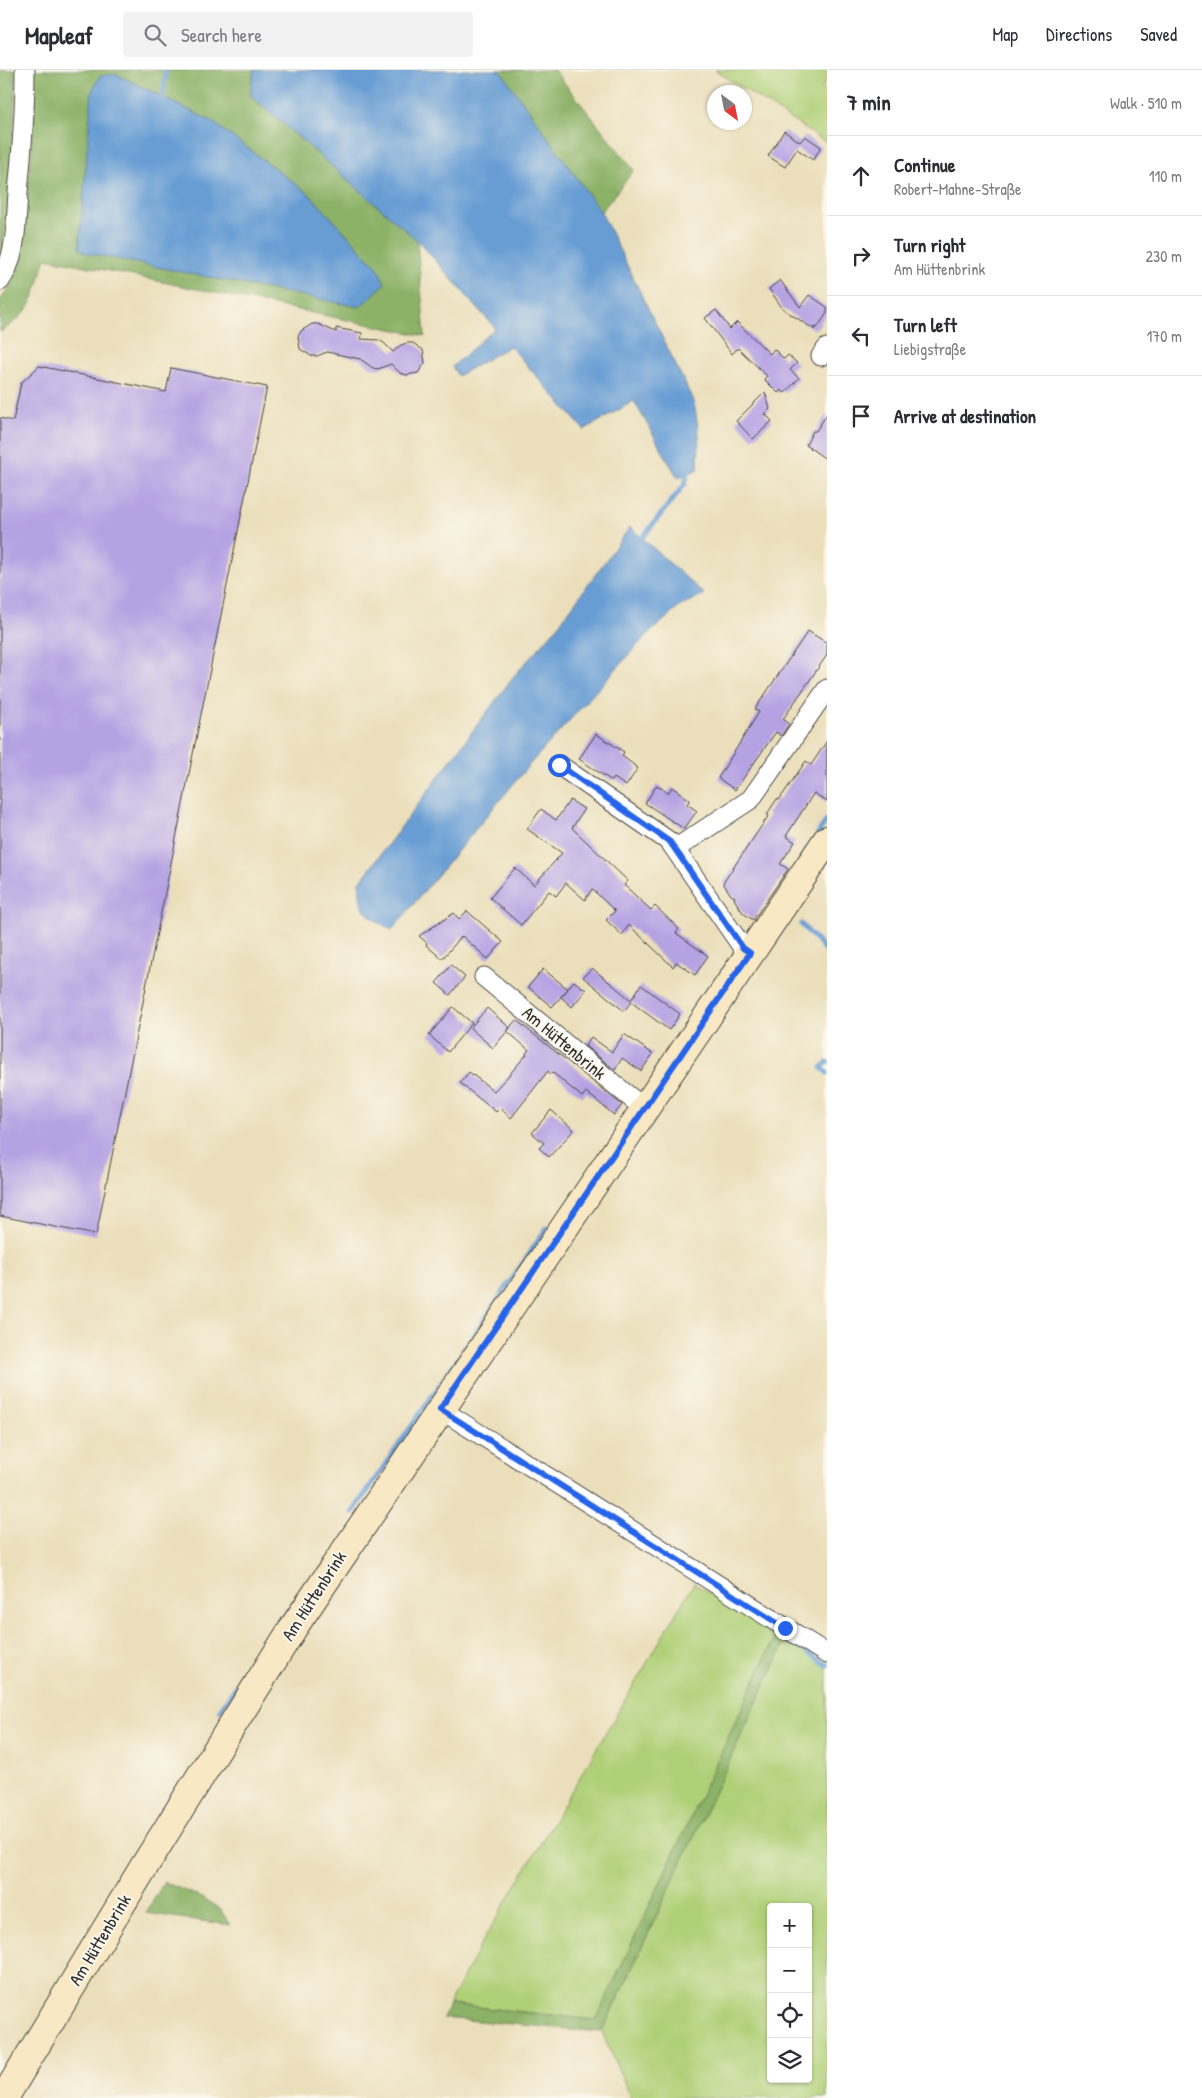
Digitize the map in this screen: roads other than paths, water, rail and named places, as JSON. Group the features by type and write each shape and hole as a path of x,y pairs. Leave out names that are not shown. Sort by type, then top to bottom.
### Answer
{"street":[{"path":"0,281 5,274 10,257 15,229 25,118 25,70"},
{"path":"675,849 751,800 827,688"},
{"path":"559,765 670,842 743,948 750,953"},
{"name":"Am Hüttenbrink","path":"4,2098 145,1865 293,1628 827,840"},
{"name":"Am Hüttenbrink","path":"484,977 645,1108"},
{"path":"440,1409 827,1654"}],"water":[{"path":"254,70 500,70 601,212 694,402 699,434 698,469 678,478 634,401 584,430 510,346 458,376 452,367 495,328 417,240 250,95"},
{"path":"116,74 211,121 309,194 378,268 385,284 359,307 86,253 79,248 92,91 100,76"},
{"path":"630,527 704,594 679,607 644,638 530,764 392,930 377,921 363,907 360,882 513,677 555,630"}],"waterway":[{"path":"163,97 166,70"},
{"path":"642,538 685,484 688,473"},
{"path":"818,833 827,820"},
{"path":"801,924 827,952"},
{"path":"827,1062 822,1068 827,1073"},
{"path":"353,1512 547,1228"},
{"path":"220,1710 294,1603"},
{"path":"756,1620 827,1665"}]}
